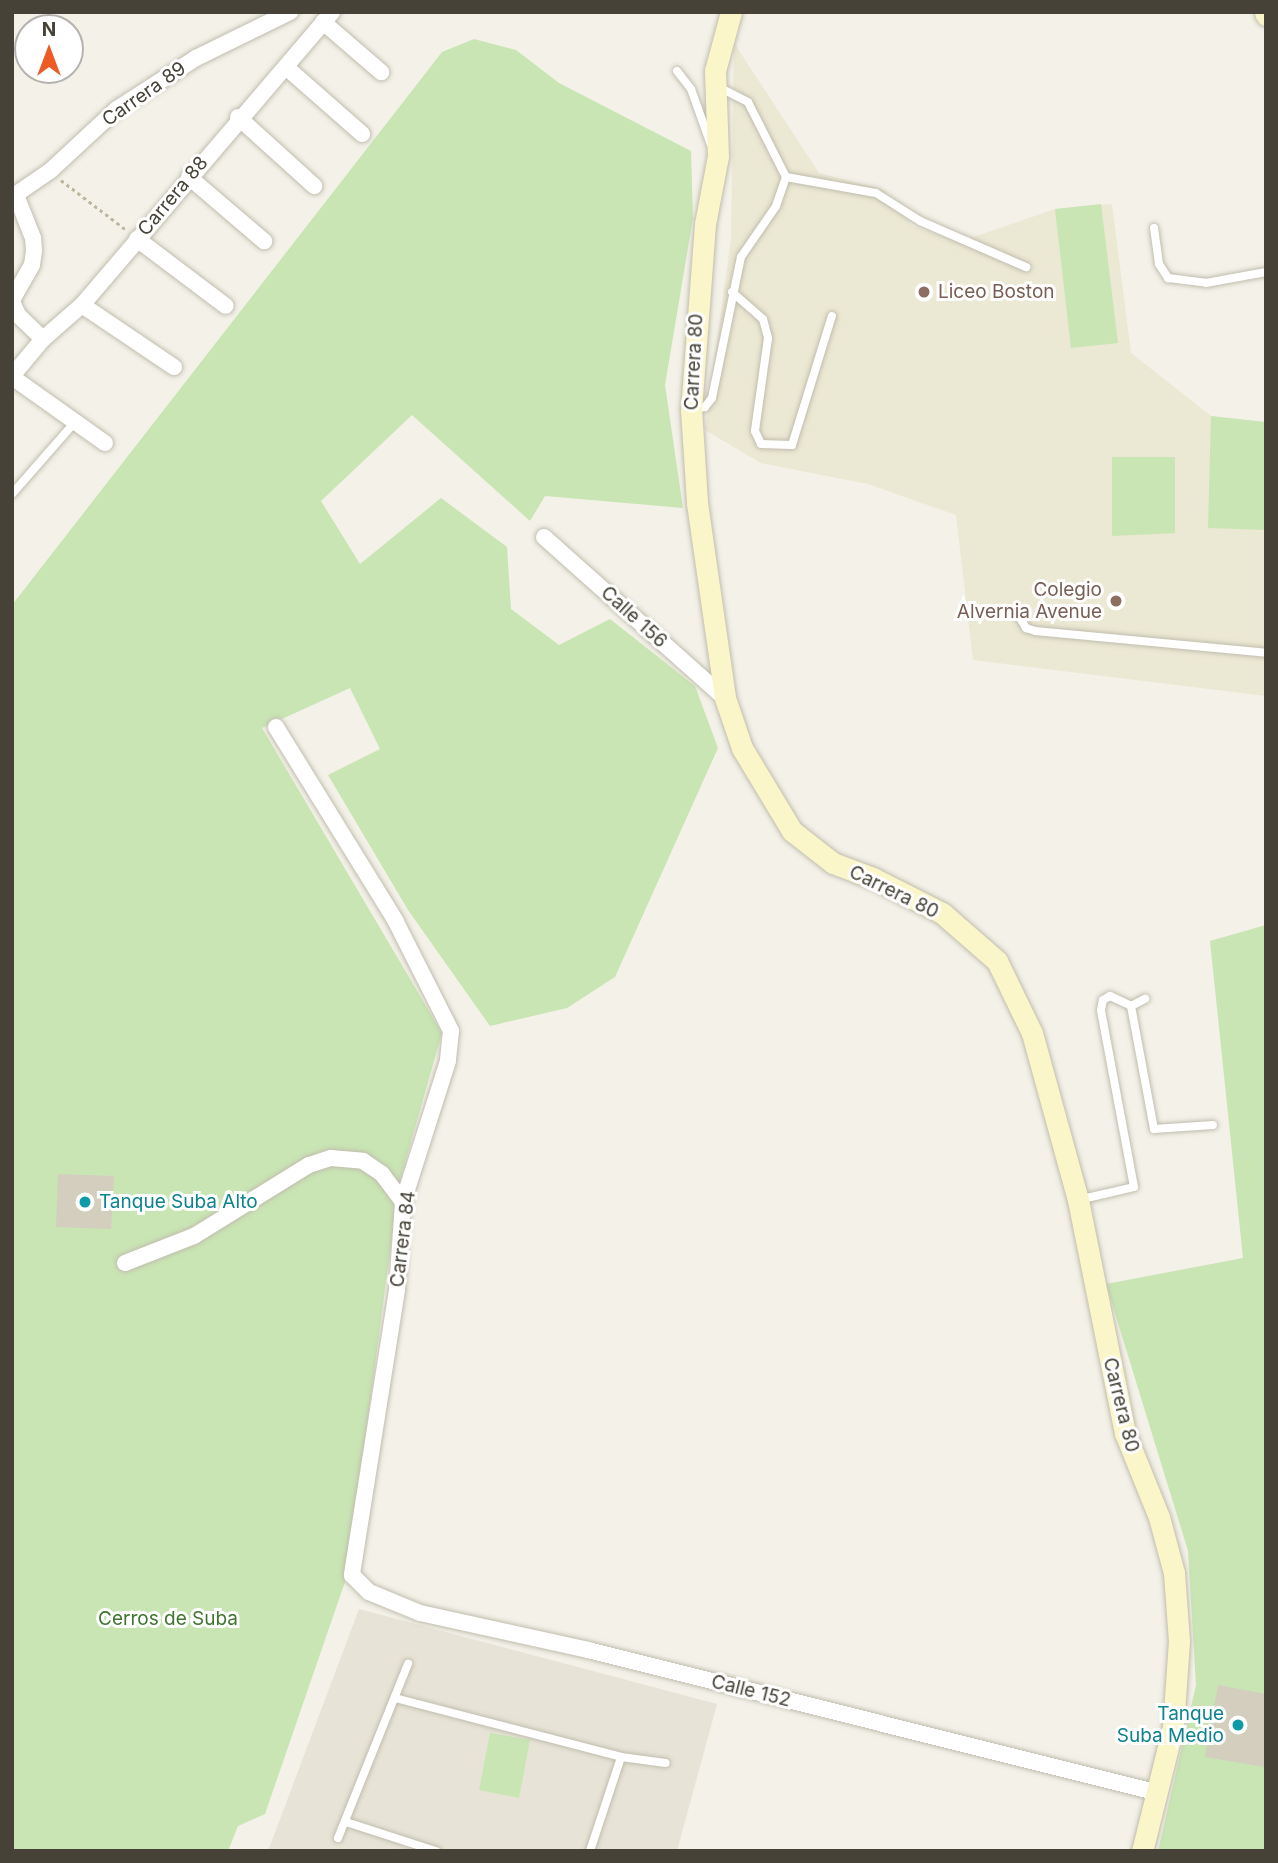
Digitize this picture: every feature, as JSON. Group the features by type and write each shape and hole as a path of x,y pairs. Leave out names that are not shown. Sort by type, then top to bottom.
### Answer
{"street":[{"name":"Carrera 89","path":"14,196 50,172 117,109 196,58 290,12"},
{"name":"Carrera 80","path":"731,12 719,43 715,87 718,156 705,224 691,409 697,503 725,698 742,748 792,831 806,847 942,913 997,961 1032,1033 1078,1200 1125,1433 1159,1517 1174,1573 1179,1641 1175,1703 1158,1793 1142,1851"},
{"name":"Carrera 88","path":"12,377 43,339 82,305 238,117 287,68 328,17"},
{"path":"328,17 380,72"},
{"path":"287,68 362,134"},
{"path":"238,117 314,186"},
{"path":"189,177 264,241"},
{"path":"14,196 33,238 34,251 32,265 12,301 18,315 43,339"},
{"path":"137,239 226,306"},
{"path":"82,305 174,367"},
{"path":"12,377 105,443"},
{"name":"Calle 156","path":"544,537 725,698"},
{"name":"Carrera 84","path":"276,727 395,920 451,1031 452,1045 403,1202 397,1290 352,1575"},
{"path":"125,1263 194,1236 309,1165 331,1157 363,1161 382,1174 403,1202"},
{"name":"Calle 152","path":"352,1575 369,1592 420,1613 588,1650 1158,1793"}],"lane":[{"path":"677,71 691,89 701,126 718,156"},
{"path":"691,409 705,407 712,398 741,257 776,206 786,177 748,102 715,87"},
{"path":"786,177 876,193 920,221 1026,267"},
{"path":"1154,228 1159,264 1168,278 1206,283 1266,272"},
{"path":"732,292 763,318 768,338 755,431 761,444 792,445 832,316"},
{"path":"12,494 75,422"},
{"path":"1020,618 1026,628 1035,631 1266,653"},
{"path":"1078,1200 1134,1186 1101,1010 1102,1000 1110,996 1131,1006"},
{"path":"1131,1006 1146,999"},
{"path":"1131,1006 1154,1129 1213,1125"},
{"path":"338,1838 408,1664"},
{"path":"395,1698 621,1757 666,1763"},
{"path":"590,1851 621,1757"},
{"path":"346,1822 436,1851"}],"path":[{"path":"50,172 137,239"}],"shaded area":[{"name":"Liceo Boston","path":"734,43 819,173 885,190 912,226 959,242 1055,209 1112,204 1131,353 1211,416 1266,424 1266,696 973,660 956,515 868,484 761,463 705,430 731,239"},
{"path":"359,1609 717,1704 677,1851 268,1851"}],"green space":[{"name":"Cerros de Suba","path":"474,39 516,50 559,83 691,151 693,218 665,385 683,508 545,496 530,521 412,415 321,501 360,564 441,498 507,547 511,609 559,645 610,619 695,686 718,748 615,977 567,1008 490,1026 408,910 328,775 380,749 350,688 262,728 442,1033 399,1184 347,1576 265,1814 238,1826 228,1851 12,1851 12,605 442,52"},
{"path":"1101,204 1118,343 1071,348 1055,209"},
{"path":"1211,416 1266,422 1266,530 1208,528"},
{"path":"1112,457 1175,457 1175,533 1112,536"},
{"path":"1266,925 1266,1851 1158,1851 1196,1685 1188,1551 1106,1284 1243,1258 1210,941"},
{"path":"490,1733 530,1740 519,1798 479,1790"}],"building":[{"name":"Tanque Suba Alto","path":"58,1174 114,1176 111,1229 56,1227"},
{"name":"Tanque Suba Medio","path":"1218,1685 1266,1694 1264,1767 1205,1757"}],"place":[{"name":"Liceo Boston","path":"924,292"},
{"name":"Colegio Alvernia Avenue","path":"1116,601"},
{"name":"Tanque Suba Alto","path":"85,1202"},
{"name":"Tanque Suba Medio","path":"1238,1725"}]}
